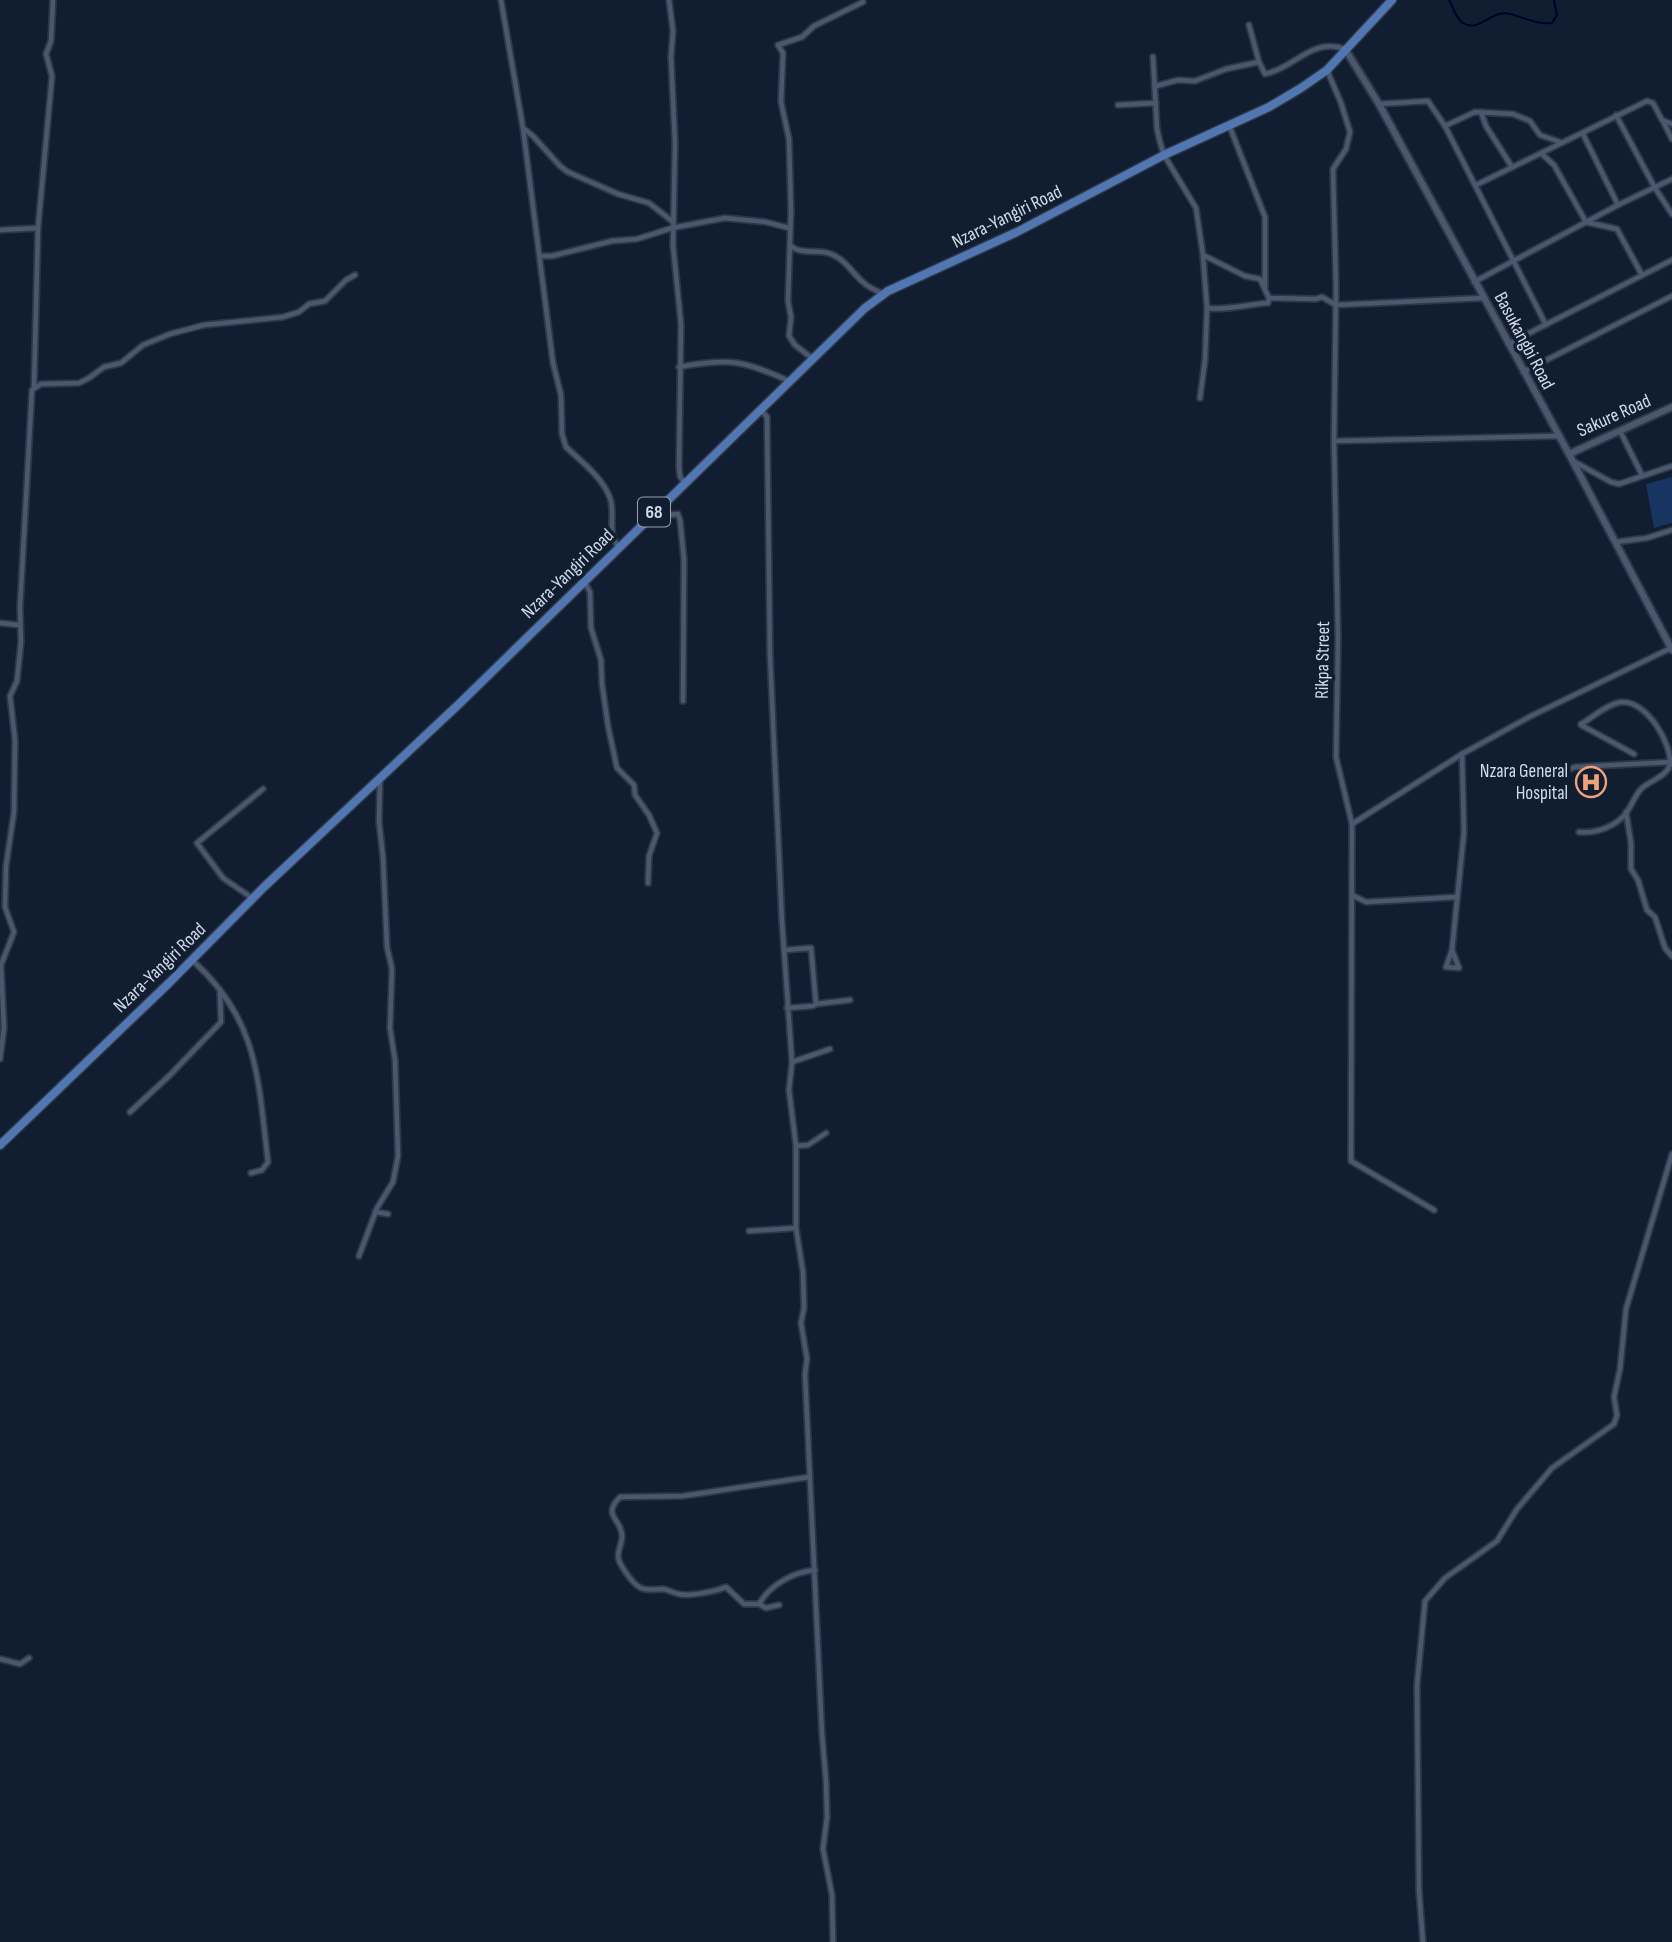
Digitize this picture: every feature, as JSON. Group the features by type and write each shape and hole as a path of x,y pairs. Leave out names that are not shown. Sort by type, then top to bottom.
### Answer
{"main road":[{"name":"Nzara-Yangiri Road","path":"0,1145 253,899 459,704 865,308 884,294 1017,232 1164,155 1269,107 1327,70 1392,0"}],"street":[{"path":"0,1059 4,1028 1,965 14,932 5,907 6,866 15,800 15,740 10,696 17,681 30,402 34,387 38,228 52,76 47,54 51,41 53,0"},
{"path":"501,0 523,128 554,363 561,395 563,440 566,447 594,474 610,497 613,536 619,547"},
{"path":"669,0 673,31 671,57 675,143 673,228 681,324 679,467 684,483"},
{"path":"813,359 795,345 789,336 789,139 781,102 783,53 778,45 802,37 814,26 863,2"},
{"path":"1249,25 1259,62 1263,72 1267,74 1322,46 1332,44 1345,49"},
{"name":"Basukangbi Road","path":"1345,49 1379,104 1571,457 1671,649"},
{"path":"1153,57 1157,129 1164,155 1196,208 1203,256 1207,308 1200,398"},
{"path":"1156,86 1178,80 1195,81 1226,69 1259,62"},
{"name":"Rikpa Street","path":"1327,70 1342,103 1350,132 1346,149 1333,169 1338,639 1336,757 1352,824 1351,1161 1434,1210"},
{"path":"1379,104 1428,101 1445,125 1546,325"},
{"path":"1476,185 1616,115 1650,101 1672,139"},
{"path":"1118,105 1156,103"},
{"path":"1480,112 1512,166"},
{"path":"1445,125 1471,113 1520,116 1530,121 1540,135 1561,143"},
{"path":"1616,115 1672,214"},
{"path":"1662,120 1672,124"},
{"path":"1229,125 1265,218 1265,287"},
{"path":"523,128 568,172 618,194 649,203 673,222"},
{"path":"1583,133 1618,205"},
{"path":"1542,154 1554,164 1586,222 1617,229 1642,275"},
{"path":"1474,282 1672,179"},
{"path":"540,256 552,256 611,241 637,239 673,228 726,218 766,222 789,228"},
{"path":"0,230 38,228"},
{"path":"789,243 799,251"},
{"path":"789,253 822,251 832,254 848,265 866,285 884,294"},
{"path":"1203,256 1260,279 1269,298 1268,303 1220,310 1207,308"},
{"path":"1508,344 1672,260"},
{"path":"34,387 41,384 79,383 104,367 121,363 143,345 170,334 204,325 283,317 299,312 309,304 325,302 346,280 355,275"},
{"path":"1523,373 1672,296"},
{"path":"1269,298 1322,297 1336,305 1483,298"},
{"path":"679,367 716,360 751,364 789,381"},
{"name":"Sakure Road","path":"1571,457 1672,407"},
{"path":"760,410 766,412 767,417 770,655 792,1062 789,1090 796,1146 796,1228 803,1272 804,1308 801,1323 807,1359 805,1374 826,1781 827,1818 823,1849 832,1895 833,1942"},
{"path":"1620,431 1642,475"},
{"path":"1334,441 1558,436"},
{"path":"1571,457 1619,484 1672,467"},
{"path":"653,513 659,516 678,514 680,520 684,560 683,701"},
{"path":"1616,542 1647,538 1672,530"},
{"path":"584,580 590,592 591,628 601,660 605,705 617,768 634,785 635,795 657,833 649,856 648,883"},
{"path":"0,623 20,625"},
{"path":"1352,824 1462,754 1531,716 1671,649"},
{"path":"1579,832 1590,834 1610,826 1626,812 1642,788 1667,770 1671,762 1670,747 1654,720 1634,703 1620,702 1581,724 1634,754"},
{"path":"1452,950 1464,832 1462,754"},
{"path":"1560,773 1575,767 1671,762"},
{"path":"359,1256 375,1212 393,1182 398,1156 395,1060 390,1028 392,969 387,947 379,821 380,777"},
{"path":"253,899 223,878 197,843 263,789"},
{"path":"1626,812 1631,843 1631,869 1639,880 1647,910 1655,917 1665,948 1672,956"},
{"path":"1352,895 1366,902 1457,897"},
{"path":"784,950 811,948 816,1004"},
{"path":"192,959 232,1006 248,1037 260,1088 268,1162 262,1170 251,1173"},
{"path":"130,1112 221,1022 220,992"},
{"path":"787,1008 850,1000"},
{"path":"792,1062 830,1049"},
{"path":"796,1146 808,1145 826,1133"},
{"path":"1423,1942 1419,1891 1417,1685 1425,1601 1445,1578 1497,1541 1517,1509 1552,1468 1614,1424 1617,1415 1614,1397 1620,1369 1626,1309 1672,1154"},
{"path":"375,1212 388,1214"},
{"path":"749,1231 796,1228"},
{"path":"779,1605 766,1608 759,1604 744,1604 726,1587 718,1591 704,1591 699,1595 680,1595 664,1589 642,1588 633,1581 620,1563 618,1554 622,1537 612,1512 613,1506 620,1497 683,1496 810,1477"},
{"path":"759,1604 776,1584 800,1573 815,1570"},
{"path":"0,1659 13,1660 20,1664 29,1658"}],"shaded area":[{"path":"1672,477 1672,523 1654,528 1646,484"}],"waterway":[{"path":"1449,0 1457,16 1468,25 1482,23 1504,13 1552,23 1557,15 1554,0"}],"place":[{"name":"Nzara General Hospital","path":"1591,782"}]}
